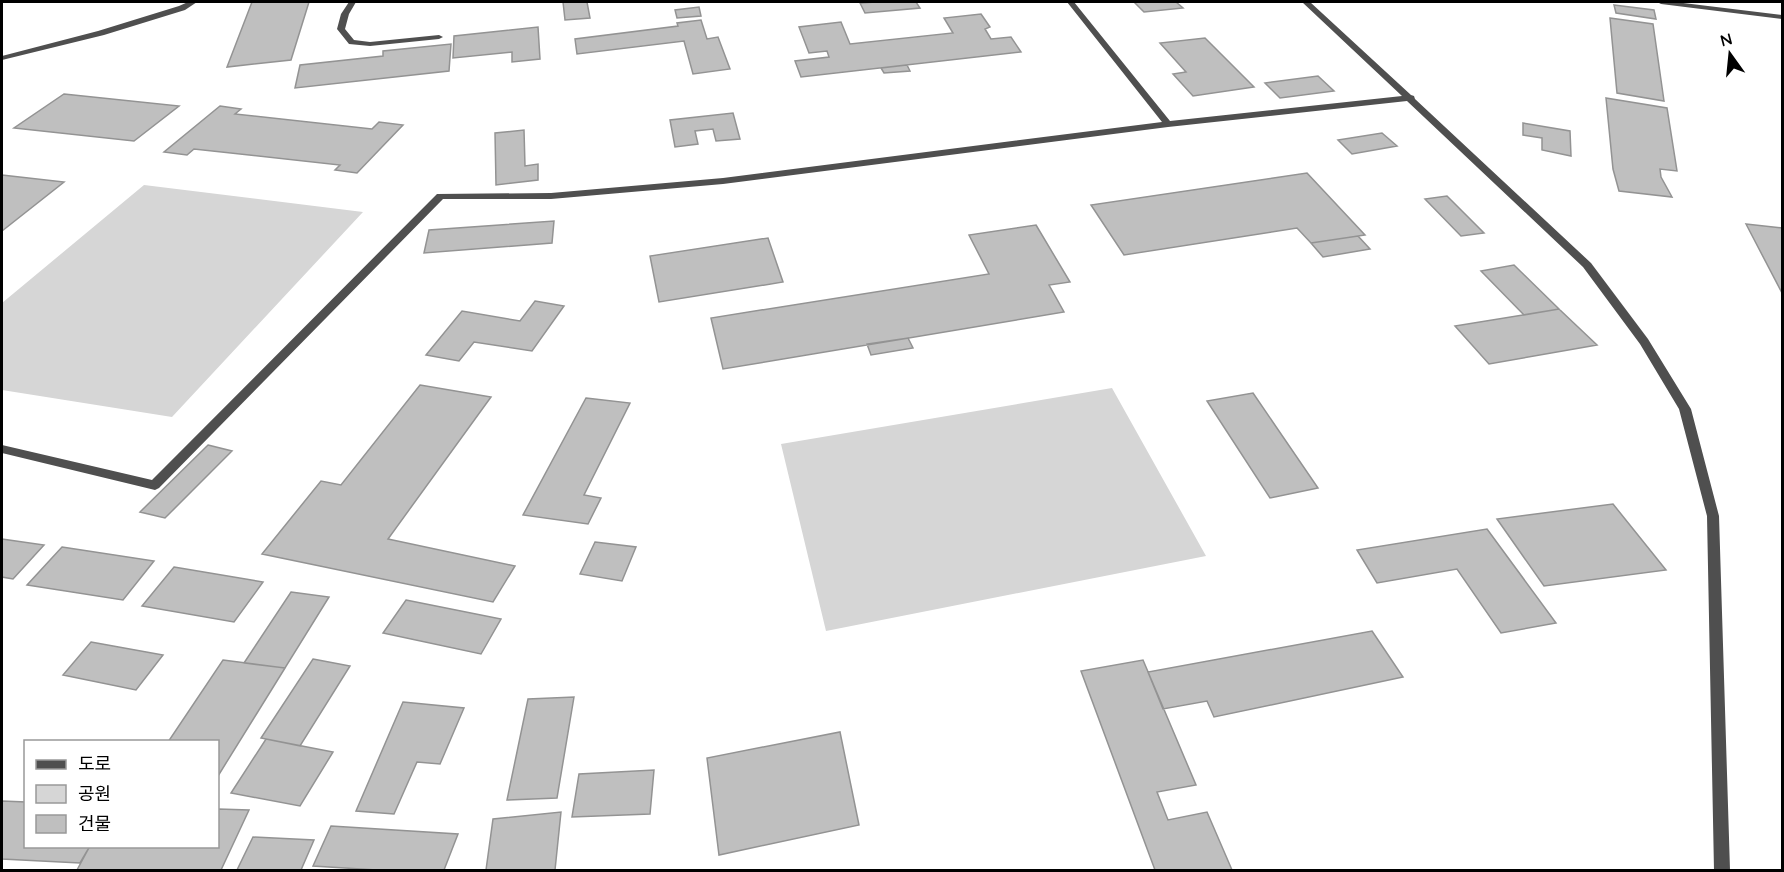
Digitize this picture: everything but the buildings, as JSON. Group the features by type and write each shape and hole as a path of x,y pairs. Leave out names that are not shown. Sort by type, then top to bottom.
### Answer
{"street":[{"path":"2,58 101,33 182,8 193,2"},
{"path":"352,2 340,29 352,42 370,44 439,37"},
{"path":"1070,2 1168,124"},
{"path":"1306,2 1587,265 1644,342 1685,409 1713,516 1722,870"},
{"path":"1660,2 1782,17"},
{"path":"2,449 155,485 440,196 551,196 723,181 1168,124 1411,98"}],"green space":[{"path":"144,185 363,212 172,417 2,390 2,303"},
{"path":"1112,388 1206,556 826,631 781,444"}]}
